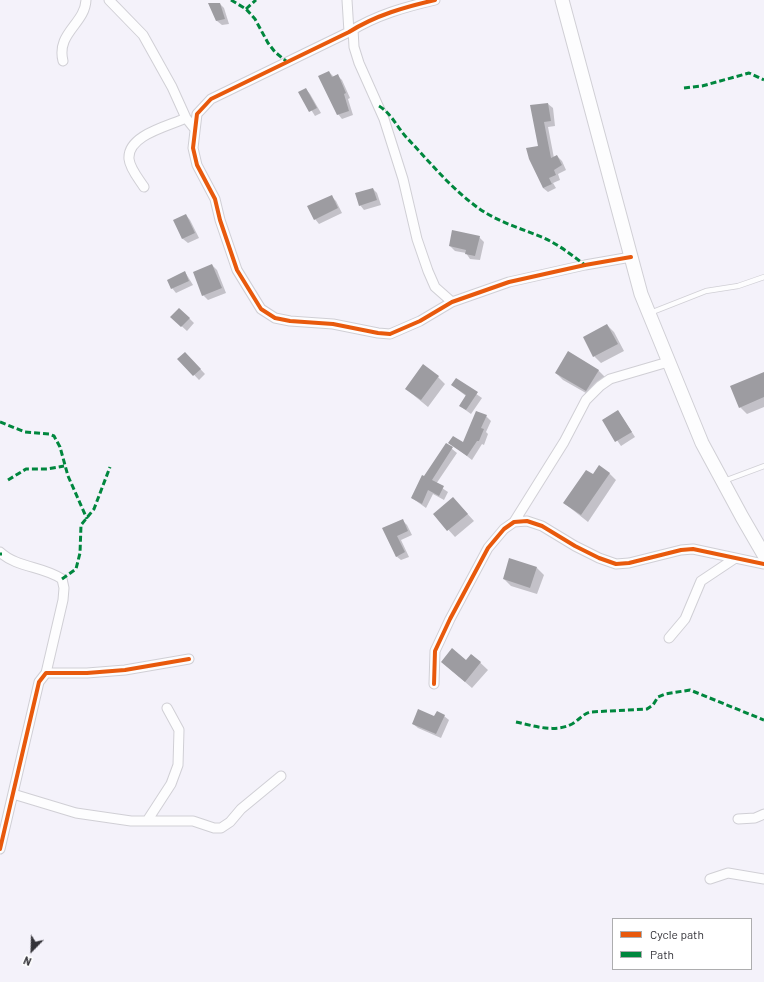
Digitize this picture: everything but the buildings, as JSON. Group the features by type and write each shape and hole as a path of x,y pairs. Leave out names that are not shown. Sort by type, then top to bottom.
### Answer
{"main road":[{"path":"562,0 641,294 702,443 722,482 764,555"}],"street":[{"path":"63,61 62,44 83,11 86,0"},
{"path":"109,0 143,35 172,87 186,118 194,128"},
{"path":"348,0 354,47 359,63 384,119 403,179 417,239 428,271 435,287 452,302"},
{"path":"436,0 382,15 211,100 202,107 197,114 194,128 193,148 197,165 215,198 224,233 238,270 256,302 268,314 275,318 290,321 333,324 390,334 420,321 452,302 509,282 585,265 631,257"},
{"path":"144,187 131,167 129,159 131,149 138,138 146,133 186,118"},
{"path":"434,684 435,651 488,548 504,529 514,522 564,442 586,400 600,386 610,379 668,362"},
{"path":"514,522 527,522 542,526 575,546 599,558 616,564 629,563 681,550 693,549 703,550 734,559 764,564"},
{"path":"0,552 11,559 47,570 62,579 63,600 46,673 39,682 0,849"},
{"path":"669,638 685,619 701,581 734,559"},
{"path":"46,673 87,673 125,670 189,659"},
{"path":"146,821 171,784 178,765 179,730 167,708"},
{"path":"13,794 76,813 131,821 193,822 214,828 221,828 230,822 241,809 281,776"},
{"path":"738,819 755,818 764,814"},
{"path":"710,879 728,873 764,879"}],"lane":[{"path":"649,314 706,291 738,286 764,277"},
{"path":"722,482 764,466"}],"marked path":[{"path":"231,0 246,9 255,19 268,43 275,52 286,61"},
{"path":"246,9 256,0"},
{"path":"684,88 702,86 749,73 764,80"},
{"path":"379,106 387,112 407,138 438,172 473,204 498,220 550,241 585,265"},
{"path":"0,422 25,432 49,434 54,436 60,447 68,476 87,519"},
{"path":"8,480 26,469 47,469 64,466"},
{"path":"62,579 76,569 80,553 81,525 94,509 110,467"},
{"path":"516,722 544,728 565,727 590,712 647,709 653,705 658,697 665,694 690,690 764,720"}],"cycle path":[{"path":"435,0 380,16 359,26 211,99 197,114 193,148 197,165 215,199 220,220 237,270 261,309 275,318 290,321 333,324 390,334 420,321 452,302 509,282 585,265 631,257"},
{"path":"434,684 435,651 450,619 488,548 504,529 514,522 527,521 542,526 575,546 599,558 616,564 629,563 681,550 693,549 764,564"},
{"path":"0,849 39,682 46,673 87,673 125,670 189,659"}]}
